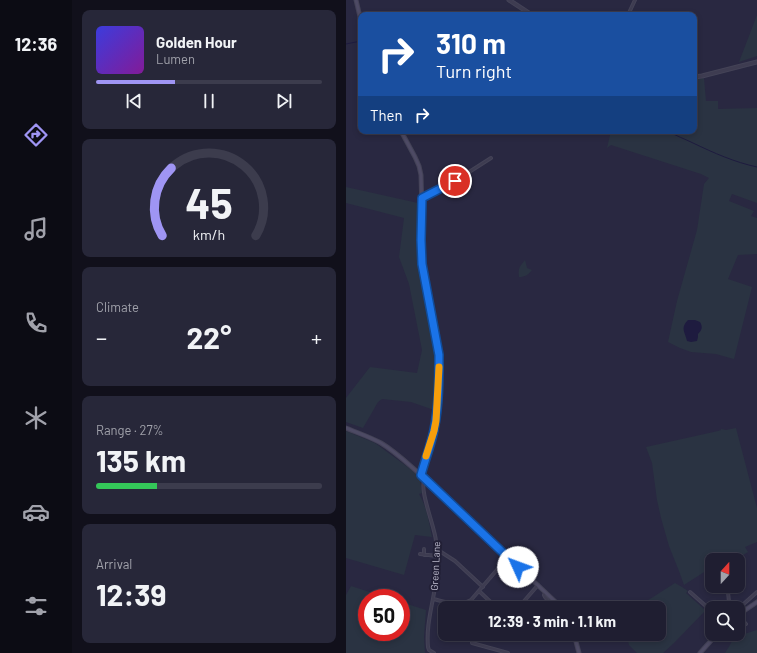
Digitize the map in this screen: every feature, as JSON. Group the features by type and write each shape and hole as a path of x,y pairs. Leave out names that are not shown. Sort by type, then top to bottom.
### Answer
{"main road":[{"path":"356,0 359,12"},
{"path":"403,134 422,175 422,264 439,355 436,421 421,475"},
{"path":"346,428 385,446 401,457 555,601"},
{"path":"745,610 757,602"},
{"path":"576,641 579,653"},
{"path":"700,653 711,641"}],"street":[{"path":"509,0 527,12"},
{"path":"629,12 635,0"},
{"path":"697,76 757,62"},
{"path":"422,198 455,181 491,158"},
{"name":"Green Lane","path":"425,479 422,483 436,536 437,556 435,586 428,624 428,644 430,650"},
{"path":"424,550 424,555"},
{"path":"441,552 466,571 483,587"},
{"path":"420,554 437,556"},
{"path":"433,599 458,604 471,600 508,558"},
{"path":"524,601 539,585"},
{"path":"479,591 490,601"},
{"path":"546,592 544,597 548,601"},
{"path":"690,592 705,605"},
{"path":"745,603 757,592"},
{"path":"472,641 472,643 508,653"},
{"path":"428,653 430,650 434,653"}],"shaded area":[{"path":"757,15 757,56 739,62"},
{"path":"704,78 706,101 718,101 718,109 757,108 757,203 732,194 729,201 754,211 751,216 757,218 757,254 738,255 728,279 752,287 734,359 716,354 691,352 668,342 677,301 697,230 704,184 709,178 701,174 611,145 607,148 610,134 697,134 697,79"},
{"path":"346,187 418,203 420,266 437,358 434,410 411,402 382,399 378,402 363,428 346,422 346,398 370,367 417,373 422,350 409,284 399,257 404,218 346,203"},
{"path":"525,260 527,268 532,270 523,277 519,277 519,268"},
{"path":"688,320 695,320 700,322 702,325 697,341 687,341 684,333 684,325"},
{"path":"736,428 757,508 757,542 745,547 748,552 745,554 705,553 705,572 684,585 669,546 661,518 652,463 646,447 718,431 721,429 726,430"},
{"path":"346,431 375,443 417,474 420,480 422,493 419,494 426,510 432,537 415,535 404,575 346,558"},
{"path":"675,583 688,591 686,593 705,610 663,653 637,653 629,645 628,641 666,641 666,601 646,601"},
{"path":"351,586 360,589 358,589 358,641 410,641 410,605 426,610 424,637 425,653 346,653 346,595"},
{"path":"757,630 757,653 725,653 732,641 745,641 745,634"}],"waterway":[{"path":"346,44 358,42"},
{"path":"673,134 724,157 757,167"}],"slow traffic":[{"path":"426,456 436,421 439,367"}],"route":[{"path":"455,181 422,198 422,264 431,307 439,355 439,365 436,421 421,475 518,567"}]}
